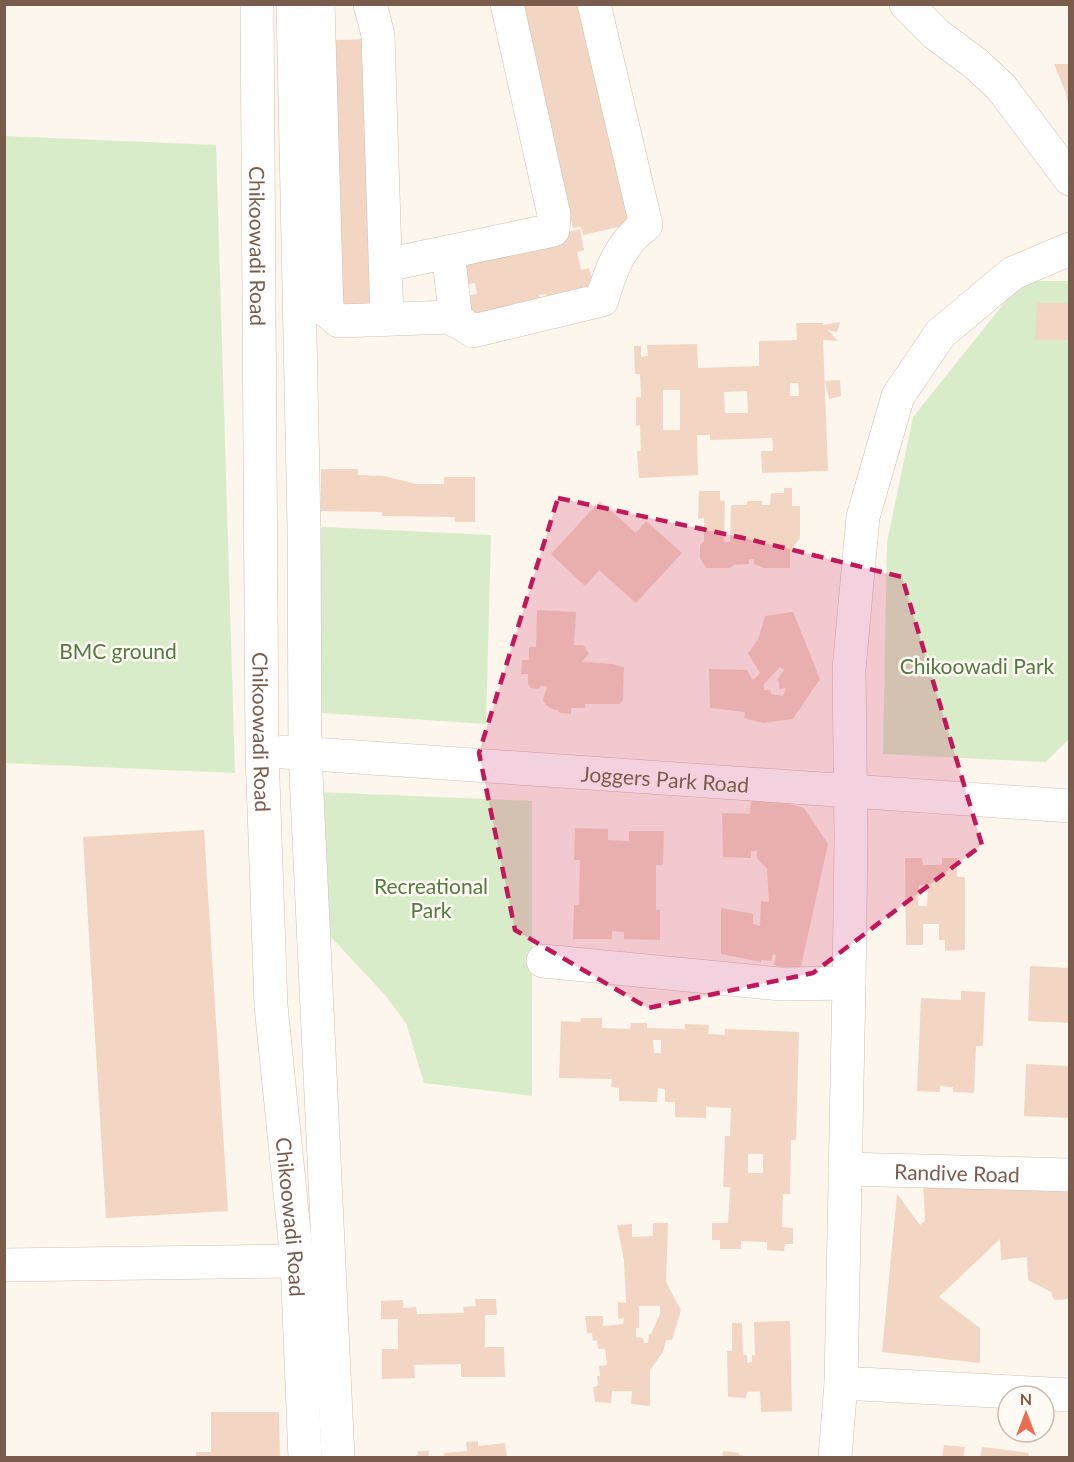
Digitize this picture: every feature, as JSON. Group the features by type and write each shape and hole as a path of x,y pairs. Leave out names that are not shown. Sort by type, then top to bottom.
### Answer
{"street":[{"name":"Chikoowadi Road","path":"257,4 262,752 271,1006 297,1262 305,1458"},
{"name":"Chikoowadi Road","path":"293,4 304,526 305,753 338,1458"},
{"path":"318,4 327,311 339,321 451,317 473,331 602,300 622,249 628,239 646,225 594,4"},
{"path":"370,4 378,35 387,319"},
{"path":"386,265 553,230 554,215 507,4"},
{"path":"906,4 936,34 975,63 1001,87 1070,179"},
{"path":"836,1458 841,1383 849,983 851,792 849,669 863,517 898,396 940,334 1012,273 1070,249"},
{"path":"448,252 456,321"},
{"name":"Joggers Park Road","path":"262,752 305,753 1070,806"},
{"path":"543,961 780,984 849,983"},
{"name":"Randive Road","path":"845,1169 1070,1175"},
{"path":"4,1265 297,1262"},
{"path":"841,1383 1070,1395"}],"highlighted area":[{"path":"558,498 748,539 902,577 982,845 813,973 648,1008 515,930 479,753"}],"green space":[{"name":"BMC ground","path":"5,136 216,145 235,773 5,763"},
{"name":"Chikoowadi Park","path":"1032,281 1069,281 1069,739 1046,762 883,754 887,542 913,417 1009,297"},
{"path":"304,526 491,535 486,724 322,713 309,683"},
{"name":"Recreational Park","path":"319,792 532,801 532,1096 424,1083 406,1023 385,995 330,936"}],"building":[{"path":"523,4 587,4 636,223 583,235 581,227 573,228"},
{"path":"373,39 378,309 335,310 331,40"},
{"path":"1054,64 1070,64 1070,111 1065,91"},
{"path":"580,229 584,250 577,252 581,270 589,268 595,293 548,303 546,294 539,295 541,305 473,321 467,296 477,294 475,283 464,285 458,257"},
{"path":"1037,303 1070,303 1070,340 1035,340"},
{"path":"840,322 837,332 828,330 838,341 823,340 828,471 762,473 761,451 773,451 772,438 710,440 710,435 697,435 698,475 639,478 637,451 641,451 640,425 636,426 636,397 641,397 640,374 635,374 634,346 641,346 641,357 648,356 647,345 697,344 698,368 759,366 759,341 797,340 796,323 823,323 823,325","holes":["790,383 798,383 799,396 790,396","663,390 680,390 680,430 663,430","747,391 748,413 725,413 724,392"]},
{"path":"840,380 841,396 829,399 825,381"},
{"path":"321,469 358,469 358,475 384,476 416,484 444,484 444,477 475,477 475,522 455,522 455,517 382,516 382,512 321,511"},
{"path":"784,488 792,488 792,506 800,506 800,538 790,551 790,568 764,568 754,564 754,559 749,559 749,564 734,565 730,568 706,568 700,558 700,545 704,542 704,518 698,519 699,491 720,491 720,500 725,501 724,542 730,542 731,505 747,505 747,501 762,501 762,505 770,505 771,493 784,493"},
{"path":"600,501 636,533 646,521 682,553 636,603 599,570 585,586 551,554"},
{"path":"537,610 576,612 574,645 583,645 589,653 582,662 624,667 623,700 620,704 585,704 585,708 571,708 571,714 560,713 546,705 543,700 547,686 541,686 538,689 531,688 528,684 528,674 521,674 522,660 529,660 529,647 536,647"},
{"path":"793,612 820,679 793,719 763,723 744,718 745,712 710,708 709,669 747,670 753,680 760,673 748,653 758,640 765,616","holes":["780,667 784,670 777,680 779,689 786,688 783,696 771,694 770,690 764,690 764,684"]},
{"path":"751,800 775,800 804,808 828,844 800,971 774,965 776,955 773,954 771,961 761,960 761,962 721,954 721,908 753,914 753,924 760,926 761,901 769,902 767,869 757,858 757,851 751,851 751,858 723,857 722,813 750,814"},
{"path":"575,828 608,829 608,840 629,841 629,831 664,831 663,865 656,865 656,910 660,910 660,940 624,939 624,932 612,931 612,939 573,939 574,905 579,905 580,860 574,860"},
{"path":"204,830 228,1211 106,1218 83,837"},
{"path":"905,858 922,858 923,865 942,865 942,858 957,858 957,877 965,877 965,950 945,951 945,940 939,940 939,924 923,924 923,945 906,945","holes":["919,885 928,885 927,906 918,906"]},
{"path":"1030,966 1070,968 1070,1023 1028,1021"},
{"path":"961,991 985,992 983,1046 976,1046 974,1093 953,1092 953,1087 940,1086 940,1092 917,1091 921,998 961,1000"},
{"path":"581,1018 602,1018 602,1028 630,1029 631,1023 647,1023 647,1028 685,1029 685,1024 709,1025 708,1034 725,1035 725,1029 799,1032 796,1140 791,1140 790,1194 783,1194 782,1227 793,1228 793,1244 785,1244 784,1251 767,1250 767,1242 741,1241 741,1249 720,1249 720,1240 712,1240 712,1223 728,1223 730,1187 723,1187 725,1136 730,1136 731,1108 706,1107 706,1118 675,1117 675,1102 665,1102 665,1089 658,1088 657,1102 619,1101 619,1088 611,1087 612,1079 559,1078 561,1021 581,1022","holes":["653,1040 661,1040 661,1053 654,1053","748,1154 763,1154 763,1173 748,1173"]},
{"path":"1026,1064 1070,1066 1070,1118 1024,1116"},
{"path":"923,1179 1070,1187 1068,1299 1054,1300 1051,1292 1028,1280 1027,1257 1001,1260 1000,1239 939,1297 980,1328 980,1363 882,1352 897,1194 920,1225 925,1221"},
{"path":"653,1223 668,1223 666,1282 681,1310 672,1340 666,1340 663,1352 650,1370 650,1406 631,1404 632,1391 612,1391 611,1403 595,1402 593,1387 598,1386 599,1366 607,1365 605,1349 598,1349 597,1340 593,1341 592,1333 587,1333 585,1316 603,1316 603,1326 623,1324 624,1318 618,1319 618,1302 626,1303 624,1260 617,1225 632,1224 632,1237 653,1236","holes":["639,1306 660,1306 660,1314 649,1334 648,1343 644,1343 643,1338 636,1337 636,1328 639,1328"]},
{"path":"475,1299 496,1299 497,1315 485,1315 485,1347 504,1347 505,1377 461,1377 461,1364 414,1365 415,1378 382,1379 382,1349 398,1349 398,1319 381,1319 381,1301 403,1300 403,1308 416,1307 417,1314 464,1313 463,1307 476,1306"},
{"path":"790,1321 792,1411 761,1412 760,1391 747,1392 746,1398 728,1397 727,1351 732,1351 732,1323 742,1323 743,1355 747,1355 747,1363 752,1362 752,1355 755,1355 754,1322"},
{"path":"211,1412 279,1412 280,1458 196,1458 196,1452 211,1452"},
{"path":"478,1441 478,1446 505,1443 507,1458 444,1458 444,1453 467,1451 466,1442"},
{"path":"944,1445 965,1447 963,1458 942,1458"},
{"path":"982,1447 1029,1453 1028,1458 980,1458"},
{"path":"418,1451 429,1451 429,1458 408,1458 418,1455"},
{"path":"723,1451 746,1456 745,1458 722,1458"}]}
